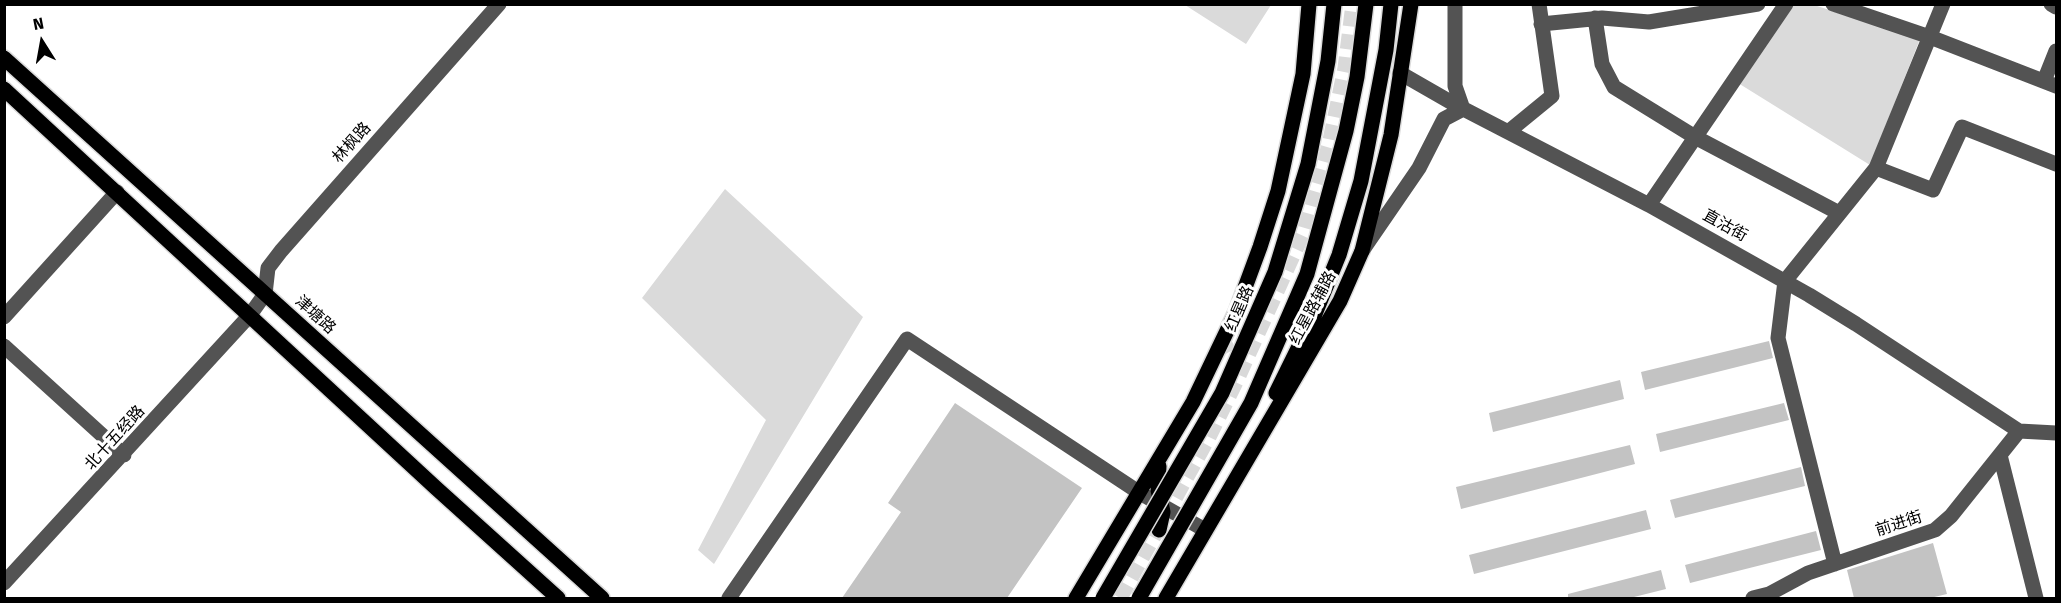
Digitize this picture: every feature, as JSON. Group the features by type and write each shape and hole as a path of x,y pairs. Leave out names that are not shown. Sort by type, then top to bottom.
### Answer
{"main road":[{"path":"1076,598 1193,402 1236,312 1260,248 1278,190 1303,74 1309,4"},
{"name":"红星路","path":"1103,598 1222,393 1275,272 1308,164 1328,60 1334,4"},
{"path":"1139,598 1251,404 1307,274 1346,131 1357,77 1366,4"},
{"path":"1219,505 1315,314 1339,255 1361,181 1386,50 1391,4"},
{"name":"红星路辅路","path":"1166,598 1340,301 1362,251 1391,135 1411,4"},
{"name":"津塘路","path":"4,58 602,598"},
{"path":"4,89 558,598"},
{"path":"1159,530 1162,506 1157,482 1161,457"}],"street":[{"name":"林枫路","path":"250,315 265,294 268,268 281,251 499,4"},
{"path":"1362,251 1419,168 1444,119 1462,109 1455,86 1455,4"},
{"path":"1508,132 1552,96 1539,4"},
{"path":"1541,24 1595,18 1649,22 1758,4"},
{"path":"1650,204 1786,4"},
{"path":"1833,4 1930,37 2050,83 2056,51"},
{"path":"1835,564 1778,338 1785,281 1876,168 1943,4"},
{"path":"2051,4 2056,7"},
{"path":"1595,18 1602,64 1614,87 1695,137 1839,213"},
{"name":"直沽街","path":"1400,73 1462,109 1650,204 1785,281 1856,324 2019,431"},
{"path":"1876,168 1933,190 1962,127 2056,164"},
{"path":"4,317 117,192"},
{"name":"北十五经路","path":"4,583 124,455 250,315"},
{"path":"729,598 907,339 1140,493 1205,530"},
{"path":"4,346 124,455"},
{"path":"2019,431 2056,433"},
{"name":"前进街","path":"1753,598 1769,594 1808,573 1935,530 1951,516 2019,431"},
{"path":"2001,455 2036,598"}],"shaded area":[{"path":"1185,5 1271,5 1246,44"},
{"path":"1791,5 1814,5 1920,39 1870,165 1738,83"},
{"path":"725,189 863,317 714,564 698,550 766,420 642,298"}],"building":[{"path":"1769,341 1773,358 1645,390 1641,372"},
{"path":"1620,380 1624,399 1493,432 1489,413"},
{"path":"955,403 1082,488 1007,598 842,598 901,512 888,503"},
{"path":"1784,403 1789,420 1660,452 1656,434"},
{"path":"1630,445 1635,464 1461,509 1456,487"},
{"path":"1801,467 1805,486 1675,518 1670,500"},
{"path":"1646,510 1651,529 1474,574 1469,555"},
{"path":"1816,531 1821,550 1690,583 1685,565"},
{"path":"1933,543 1947,594 1930,598 1854,598 1847,570"},
{"path":"1661,570 1666,589 1630,598 1568,598 1568,594"}],"tunnel":[{"path":"1120,598 1209,437 1305,229 1329,145 1345,68 1353,4"},
{"path":"1219,349 1254,330"}]}
